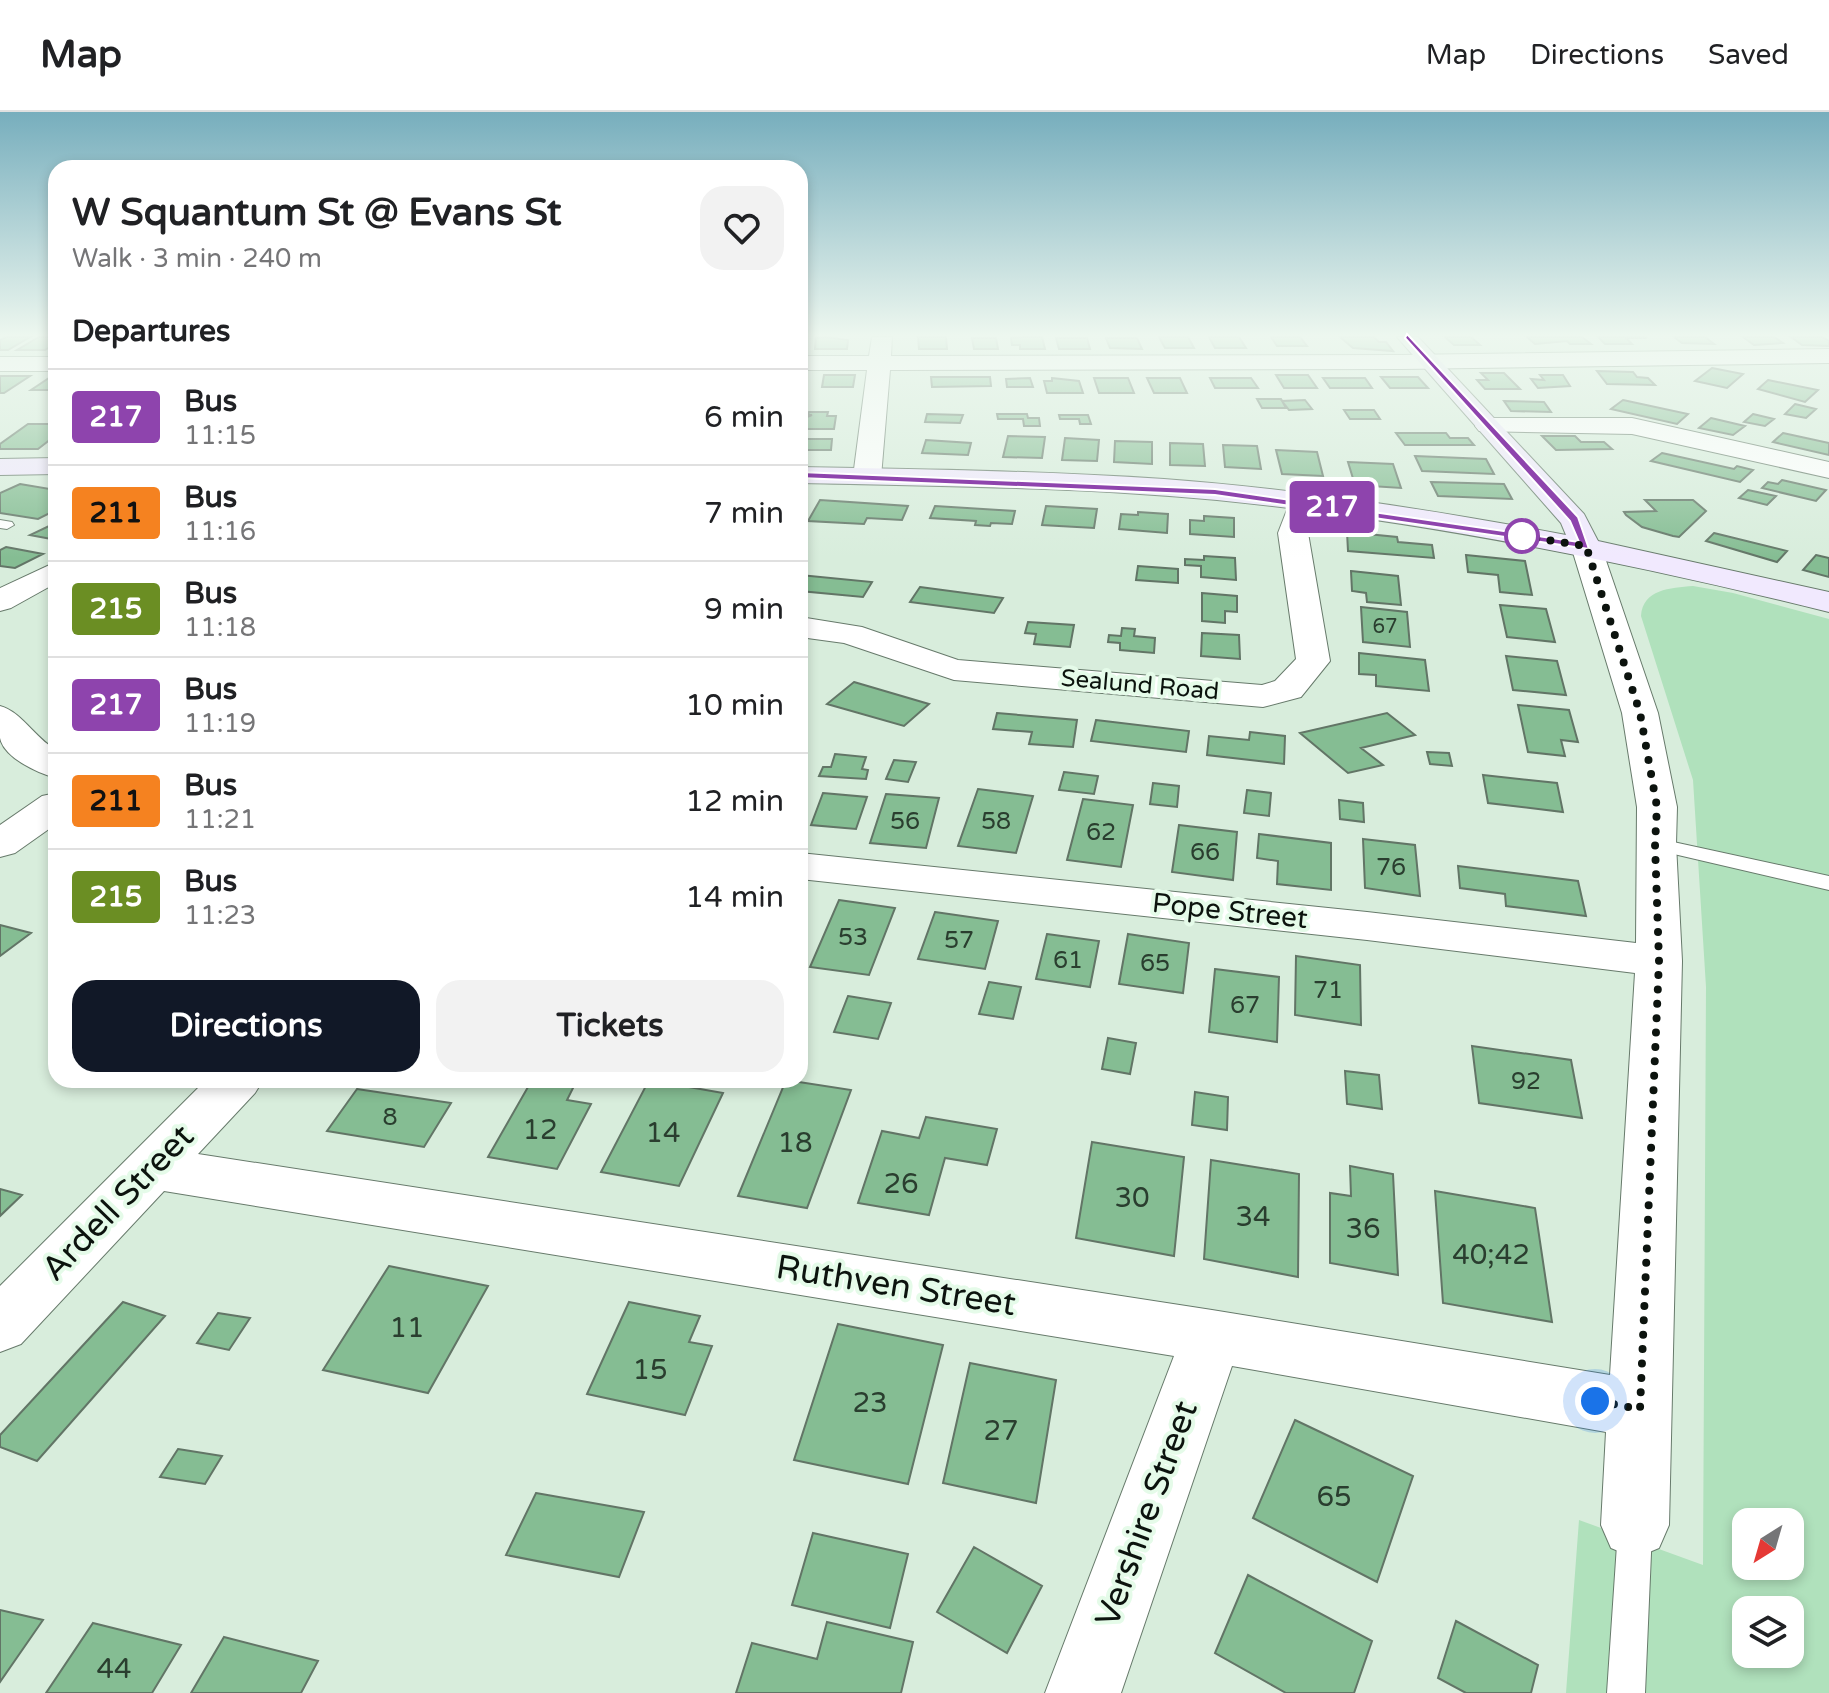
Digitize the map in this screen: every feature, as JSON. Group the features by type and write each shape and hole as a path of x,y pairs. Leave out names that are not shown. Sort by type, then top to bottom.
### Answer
{"main road":[{"path":"1475,411 1574,520 1586,546"},
{"path":"0,467 48,466"},
{"path":"808,475 1137,487 1302,503 1586,546 1829,602"}],"street":[{"path":"867,477 874,411"},
{"path":"1488,426 1632,426 1829,470"},
{"name":"Sealund Road","path":"808,628 850,634 954,670 1263,696 1288,689 1313,661 1293,533 1302,503"},
{"path":"1586,546 1640,713 1657,807 1655,844 1659,961 1635,1525"},
{"path":"0,601 48,575"},
{"path":"0,717 26,748 48,761"},
{"path":"0,844 48,811"},
{"name":"Pope Street","path":"808,867 1367,926 1659,961"},
{"name":"Ardell Street","path":"0,1326 229,1088"},
{"name":"Ruthven Street","path":"152,1168 1212,1336 1640,1409"},
{"name":"Vershire Street","path":"1083,1693 1212,1336"}],"lane":[{"path":"1655,844 1829,883"},
{"path":"1626,1693 1635,1525"}],"green space":[{"path":"1693,586 1733,593 1829,619 1829,1693 1566,1693 1579,1520 1703,1565 1706,987 1693,780 1641,616 1647,600 1667,589"}],"building":[{"path":"1345,411 1375,411 1380,419 1350,419"},
{"path":"1619,411 1673,411 1688,414 1677,424"},
{"path":"1788,411 1814,411 1806,418 1785,414"},
{"path":"809,412 828,412 827,416 836,416 834,429 808,429 808,417 812,415 808,415"},
{"path":"927,414 963,415 960,423 925,422"},
{"path":"997,414 1027,414 1028,418 1039,418 1040,426 1024,426 1023,419 998,419"},
{"path":"1753,414 1774,419 1765,426 1744,422"},
{"path":"1059,415 1088,415 1091,424 1080,424 1079,419 1060,419"},
{"path":"1711,418 1745,426 1733,435 1699,428"},
{"path":"28,424 48,424 48,441 38,449 0,449 0,444"},
{"path":"1396,433 1446,433 1450,438 1468,438 1474,445 1405,445"},
{"path":"1783,433 1829,443 1829,455 1773,442"},
{"path":"1008,436 1045,437 1042,458 1003,457"},
{"path":"1542,436 1575,436 1581,442 1604,442 1612,449 1556,450"},
{"path":"1065,438 1099,440 1097,461 1062,460"},
{"path":"808,439 832,439 831,450 808,450"},
{"path":"926,440 971,443 968,455 922,453"},
{"path":"1115,441 1152,442 1152,464 1114,462"},
{"path":"1170,443 1203,444 1205,466 1170,465"},
{"path":"1223,445 1257,446 1261,469 1225,467"},
{"path":"1276,450 1317,452 1323,476 1282,474"},
{"path":"1662,453 1734,469 1737,466 1753,470 1740,482 1651,461"},
{"path":"1415,456 1486,459 1494,474 1422,471"},
{"path":"1348,462 1393,464 1401,488 1355,485"},
{"path":"1782,480 1826,490 1816,501 1762,488 1768,482 1778,484"},
{"path":"1431,482 1504,484 1512,499 1438,496"},
{"path":"20,484 48,489 48,514 38,519 0,513 0,493"},
{"path":"1748,490 1776,496 1767,505 1739,498"},
{"path":"820,500 908,506 902,520 867,518 864,524 808,521"},
{"path":"1645,500 1693,500 1706,511 1679,537 1673,536 1642,527 1626,515 1624,512 1656,511"},
{"path":"935,506 1015,511 1012,524 991,523 990,526 975,525 976,521 930,518"},
{"path":"1046,506 1097,509 1094,528 1042,525"},
{"path":"1138,512 1168,514 1167,533 1119,529 1121,514 1138,515"},
{"path":"1204,516 1234,518 1234,537 1190,534 1190,520 1204,521"},
{"path":"48,526 48,538 30,535"},
{"path":"1347,532 1397,537 1398,542 1432,545 1434,558 1348,551"},
{"path":"1714,533 1787,551 1777,562 1706,541"},
{"path":"6,547 43,554 15,568 0,566 0,550"},
{"path":"1466,555 1525,561 1532,595 1500,592 1498,575 1468,572"},
{"path":"1816,555 1829,558 1829,577 1803,570"},
{"path":"1204,556 1235,558 1236,580 1201,577 1201,566 1185,565 1185,559 1204,560"},
{"path":"1138,566 1178,569 1178,583 1136,580"},
{"path":"1351,571 1398,576 1401,605 1367,602 1366,593 1352,591"},
{"path":"808,576 872,582 863,597 808,592"},
{"path":"920,587 1003,598 994,613 910,602"},
{"path":"1202,593 1237,596 1237,612 1225,611 1225,623 1202,621"},
{"path":"1500,605 1546,609 1555,642 1507,637"},
{"path":"1361,607 1407,612 1410,647 1363,642"},
{"path":"1028,622 1074,625 1070,647 1034,644 1036,634 1025,633"},
{"path":"1122,628 1135,629 1134,636 1155,638 1154,653 1120,650 1120,643 1108,642 1109,635 1121,636"},
{"path":"1202,633 1239,635 1240,659 1201,656"},
{"path":"1359,653 1425,660 1429,691 1376,686 1376,675 1359,674"},
{"path":"1506,656 1557,661 1566,695 1513,690"},
{"path":"854,682 929,704 904,726 827,704"},
{"path":"1518,705 1569,710 1578,742 1561,740 1565,756 1528,752"},
{"path":"997,713 1077,720 1073,747 1029,744 1032,732 993,729"},
{"path":"1387,713 1415,735 1361,748 1383,765 1348,773 1300,733"},
{"path":"1096,720 1189,731 1186,752 1091,741"},
{"path":"1250,732 1285,736 1284,764 1207,755 1209,736 1249,740"},
{"path":"1427,752 1449,753 1452,766 1430,764"},
{"path":"835,754 866,757 862,769 868,770 866,779 819,776 823,767 831,767"},
{"path":"894,760 916,762 908,782 886,779"},
{"path":"1064,772 1098,776 1094,794 1059,790"},
{"path":"1483,775 1557,783 1563,812 1488,803"},
{"path":"1153,783 1179,786 1177,807 1150,804"},
{"path":"978,789 1033,796 1016,853 958,846"},
{"path":"1247,790 1271,793 1269,816 1244,813"},
{"path":"823,793 867,797 856,829 811,825"},
{"path":"886,794 939,798 926,848 870,843"},
{"path":"1083,799 1133,805 1121,867 1067,860"},
{"path":"1339,800 1363,803 1364,822 1340,819"},
{"path":"1179,825 1237,832 1233,880 1172,872"},
{"path":"1259,834 1331,843 1331,890 1277,884 1278,861 1257,858"},
{"path":"1363,839 1415,845 1420,896 1365,888"},
{"path":"1458,866 1578,881 1586,916 1506,906 1505,894 1460,888"},
{"path":"839,900 895,908 869,975 810,967"},
{"path":"935,912 998,921 985,969 918,959"},
{"path":"0,925 31,933 0,956"},
{"path":"1047,934 1099,941 1090,987 1036,979"},
{"path":"1128,934 1189,943 1183,993 1119,984"},
{"path":"1296,956 1360,965 1361,1025 1295,1015"},
{"path":"1215,969 1279,977 1277,1042 1209,1032"},
{"path":"989,982 1021,987 1013,1019 979,1014"},
{"path":"848,996 891,1003 878,1039 834,1032"},
{"path":"1108,1038 1136,1043 1130,1074 1102,1069"},
{"path":"1472,1046 1571,1060 1582,1118 1479,1103"},
{"path":"1345,1071 1379,1075 1382,1109 1347,1104"},
{"path":"808,1083 851,1090 807,1208 738,1196 783,1088 808,1088"},
{"path":"527,1088 573,1088 567,1100 591,1104 557,1169 488,1157"},
{"path":"645,1088 695,1088 723,1093 679,1186 601,1172"},
{"path":"357,1089 451,1103 424,1147 327,1131"},
{"path":"1195,1092 1228,1097 1227,1130 1192,1125"},
{"path":"926,1117 997,1129 987,1165 945,1158 929,1215 858,1203 882,1131 919,1138"},
{"path":"1092,1142 1184,1157 1174,1256 1076,1238"},
{"path":"1211,1160 1299,1174 1298,1277 1204,1259"},
{"path":"1350,1166 1393,1174 1398,1275 1330,1263 1330,1193 1351,1196"},
{"path":"0,1189 22,1195 0,1216"},
{"path":"1435,1191 1535,1208 1552,1322 1443,1303"},
{"path":"389,1266 488,1286 428,1393 323,1370"},
{"path":"123,1302 165,1316 37,1461 0,1447 0,1435"},
{"path":"629,1302 700,1316 689,1342 712,1346 685,1415 587,1394"},
{"path":"218,1313 250,1318 229,1350 197,1343"},
{"path":"838,1324 943,1345 908,1484 794,1460"},
{"path":"970,1363 1056,1380 1036,1503 943,1483"},
{"path":"1295,1420 1413,1476 1377,1582 1253,1518"},
{"path":"178,1449 222,1456 205,1484 160,1477"},
{"path":"536,1493 644,1512 619,1577 506,1555"},
{"path":"813,1533 908,1554 890,1628 792,1605"},
{"path":"974,1547 1042,1586 1007,1653 937,1612"},
{"path":"1248,1575 1372,1641 1354,1693 1286,1693 1215,1653"},
{"path":"0,1610 43,1620 0,1682"},
{"path":"1456,1621 1538,1665 1531,1693 1466,1693 1438,1678"},
{"path":"827,1622 913,1642 901,1693 736,1693 752,1643 817,1659"},
{"path":"93,1623 181,1645 152,1693 46,1693"},
{"path":"224,1637 318,1661 301,1693 191,1693"}],"bus line":[{"name":"217","path":"808,475 1215,492 1586,546 1574,520 1475,411"}],"route":[{"path":"1522,536 1586,546 1630,676 1657,807 1656,921 1659,961 1640,1409 1595,1401"}]}
